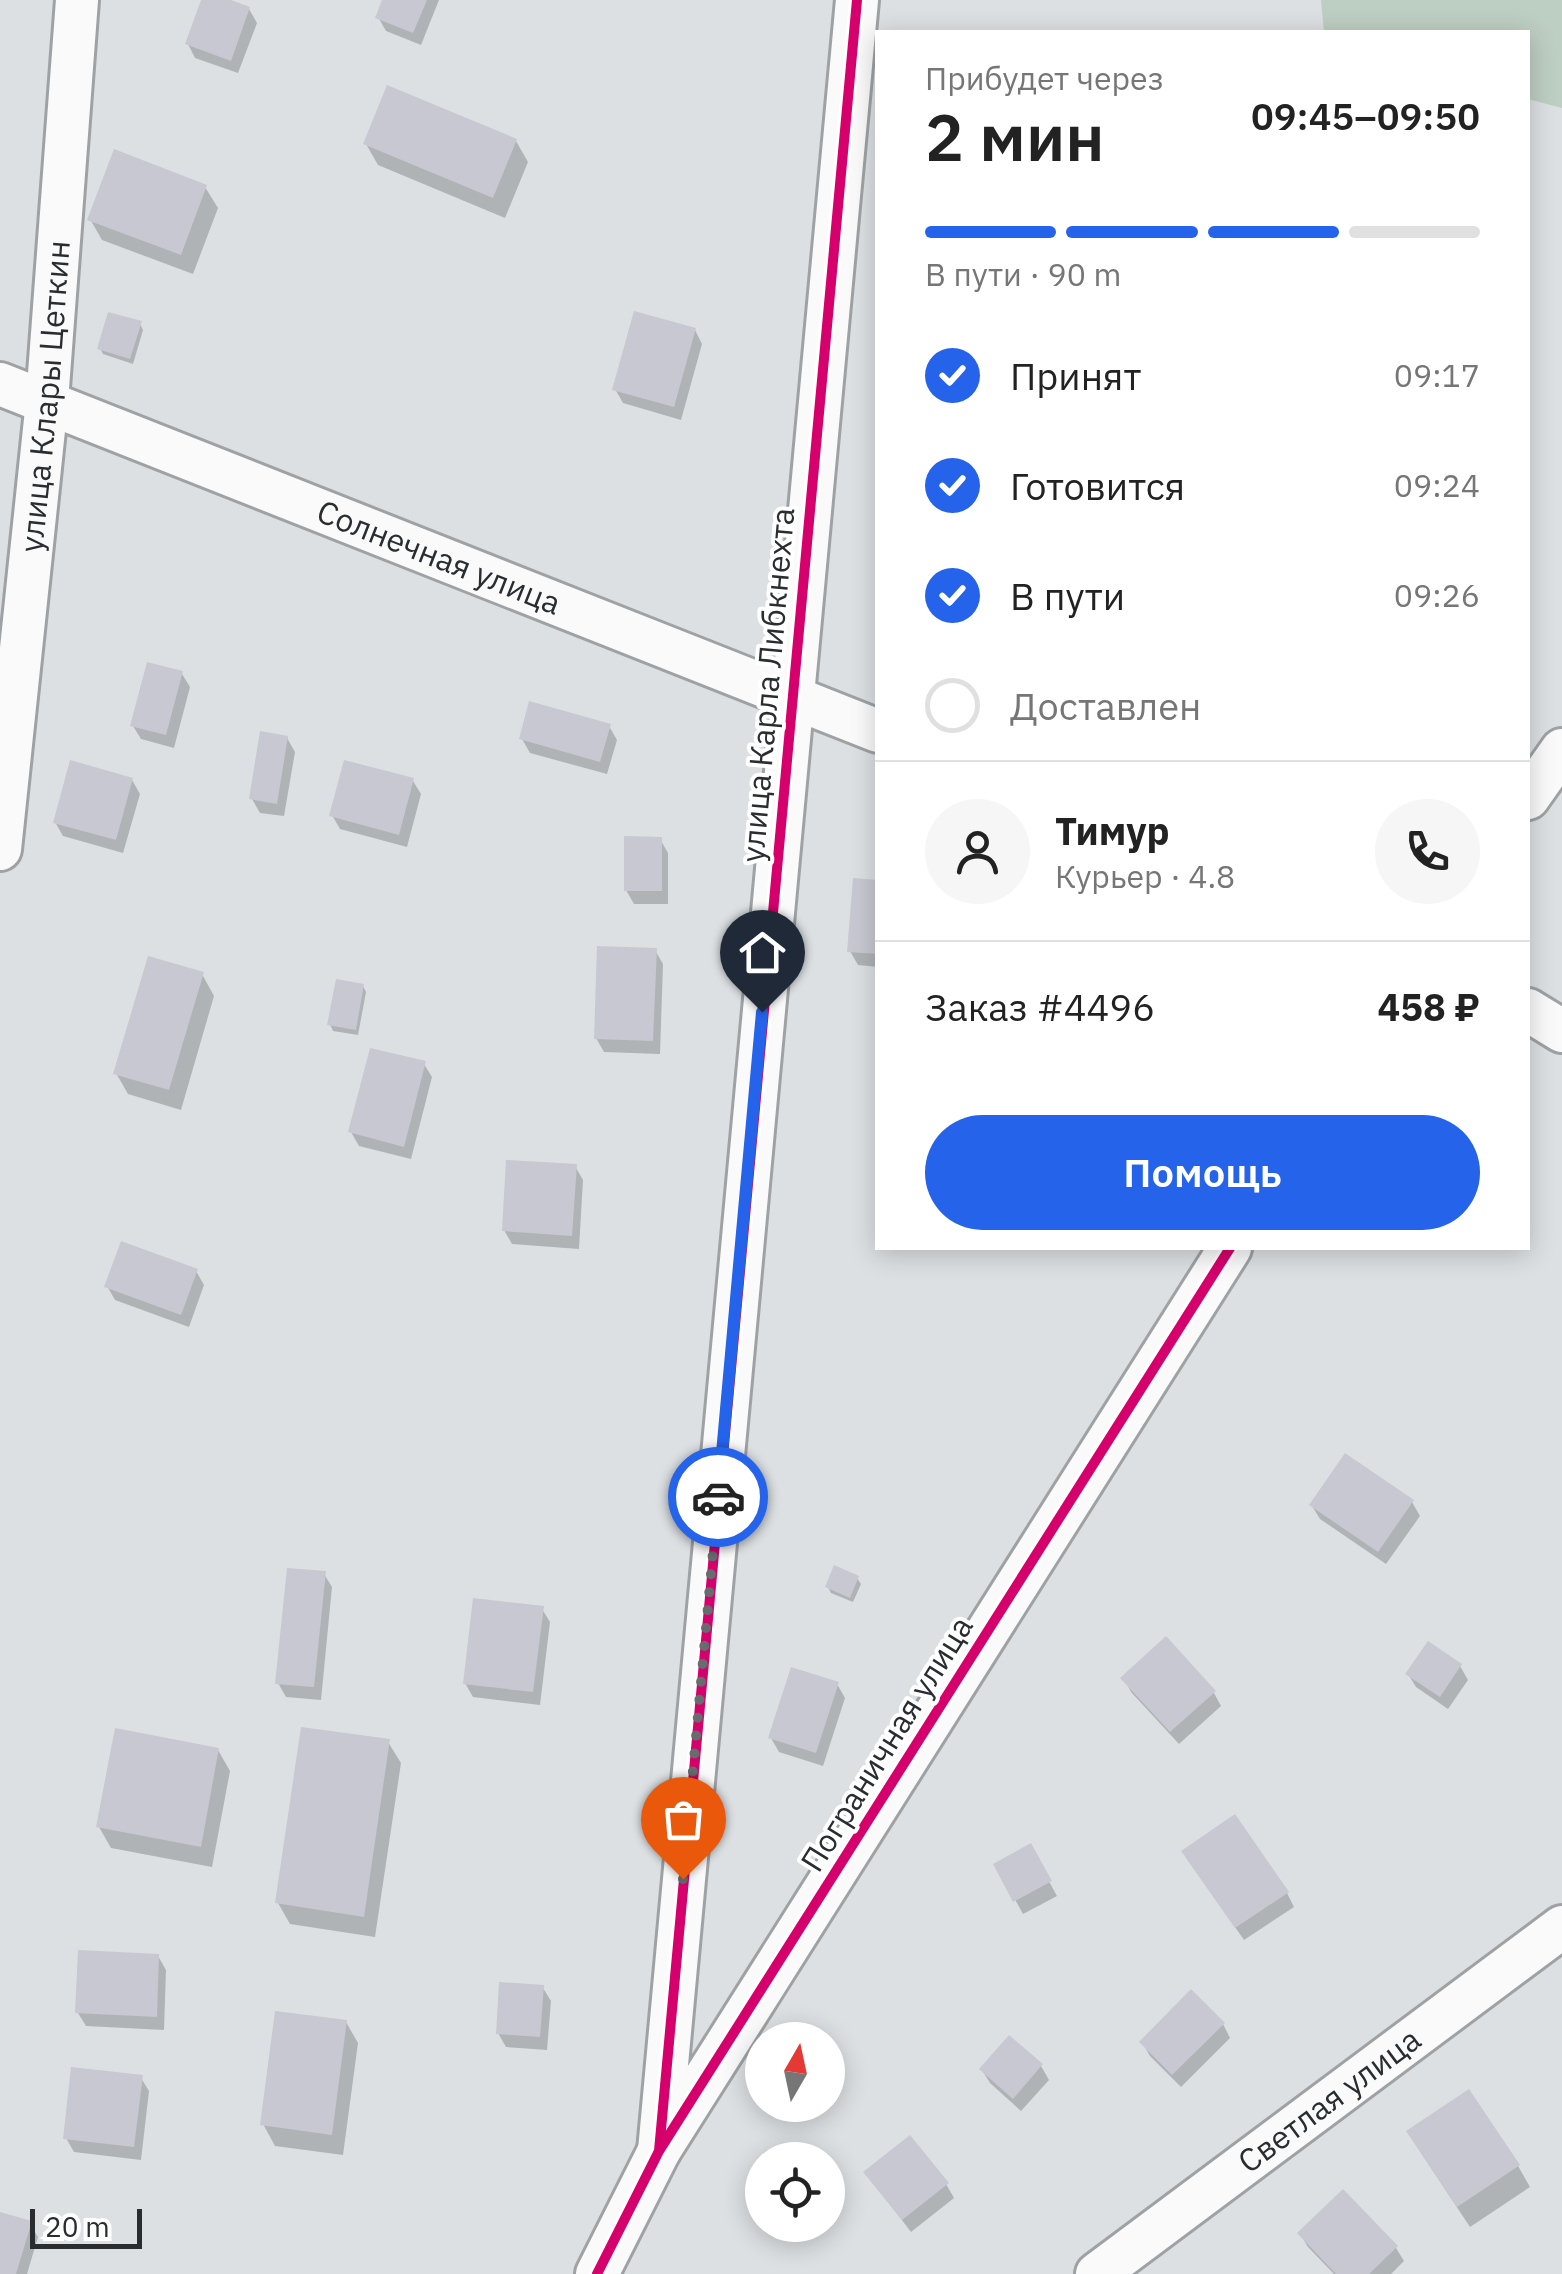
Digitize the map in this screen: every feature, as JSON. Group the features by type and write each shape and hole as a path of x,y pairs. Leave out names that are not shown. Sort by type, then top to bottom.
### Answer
{"street":[{"name":"улица Клары Цеткин","path":"0,849 47,401 77,0"},
{"name":"улица Карла Либкнехта","path":"659,2151 857,0"},
{"name":"Солнечная улица","path":"0,384 875,729"},
{"path":"1530,795 1562,750"},
{"path":"1530,1011 1562,1031"},
{"name":"Пограничная улица","path":"597,2274 659,2151 1229,1250"},
{"name":"Светлая улица","path":"1097,2274 1562,1927"}],"green space":[{"path":"1321,0 1562,0 1562,108 1530,100 1530,30 1324,30"}],"building":[{"path":"201,0 231,0 250,7 231,61 185,44"},
{"path":"382,0 427,0 413,33 375,18"},
{"path":"387,85 517,139 493,198 363,144"},
{"path":"114,149 207,185 181,255 87,220"},
{"path":"634,311 696,328 674,407 612,390"},
{"path":"108,312 142,321 130,359 97,349"},
{"path":"147,662 183,671 166,735 130,726"},
{"path":"529,701 611,724 600,762 519,739"},
{"path":"260,731 288,736 277,804 249,799"},
{"path":"70,760 133,778 116,840 53,823"},
{"path":"344,760 414,778 399,835 329,816"},
{"path":"624,836 662,837 662,891 624,891"},
{"path":"853,878 875,880 875,954 847,952"},
{"path":"597,946 657,948 653,1041 594,1039"},
{"path":"148,956 204,972 169,1090 113,1074"},
{"path":"336,979 364,984 356,1030 327,1025"},
{"path":"370,1048 426,1061 404,1147 348,1132"},
{"path":"506,1160 577,1164 572,1236 502,1231"},
{"path":"121,1241 198,1269 181,1315 104,1287"},
{"path":"1345,1453 1414,1500 1378,1552 1309,1505"},
{"path":"834,1565 859,1576 850,1598 825,1587"},
{"path":"287,1568 326,1571 314,1687 275,1684"},
{"path":"473,1598 544,1606 533,1692 463,1684"},
{"path":"1166,1636 1216,1691 1170,1732 1120,1678"},
{"path":"1428,1641 1462,1664 1440,1697 1405,1674"},
{"path":"791,1667 839,1682 816,1753 768,1738"},
{"path":"301,1727 390,1739 364,1917 275,1903"},
{"path":"115,1728 219,1748 201,1847 96,1827"},
{"path":"1235,1814 1289,1892 1235,1928 1181,1851"},
{"path":"1031,1843 1052,1881 1013,1902 993,1864"},
{"path":"78,1950 159,1954 157,2017 75,2013"},
{"path":"499,1982 544,1985 540,2037 496,2034"},
{"path":"1191,1989 1225,2023 1172,2075 1139,2042"},
{"path":"275,2011 347,2020 332,2135 260,2125"},
{"path":"1009,2035 1043,2064 1013,2099 979,2069"},
{"path":"71,2067 143,2075 134,2147 63,2139"},
{"path":"1469,2089 1520,2165 1457,2207 1406,2131"},
{"path":"910,2135 949,2183 902,2220 863,2172"},
{"path":"1343,2189 1398,2246 1369,2274 1336,2274 1297,2233"},
{"path":"0,2212 32,2221 16,2274 0,2274"}],"cycle path":[{"path":"659,2151 857,0"},
{"path":"597,2274 659,2151 1229,1250"}],"way so far":[{"path":"683,1879 718,1497"}],"route":[{"path":"718,1497 762,1012"}]}
